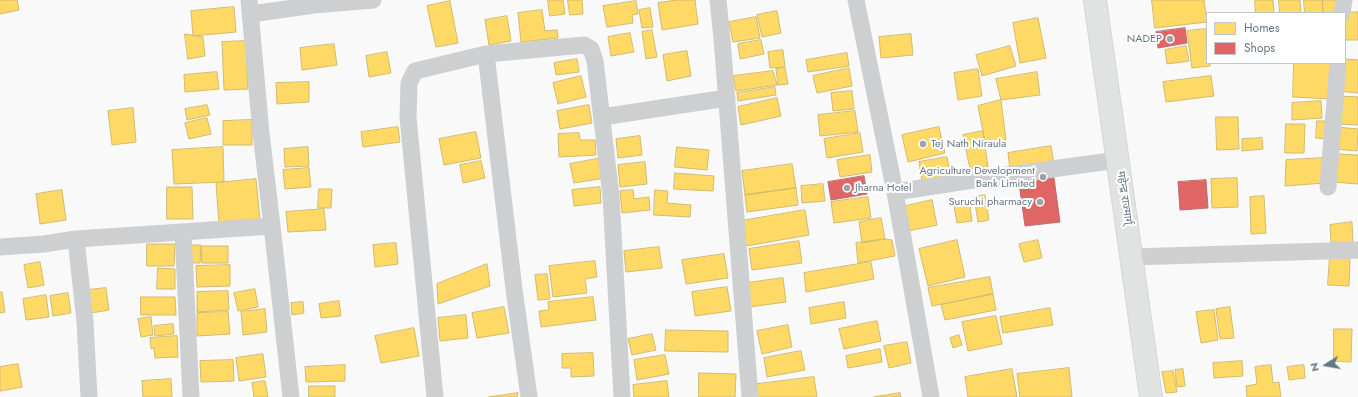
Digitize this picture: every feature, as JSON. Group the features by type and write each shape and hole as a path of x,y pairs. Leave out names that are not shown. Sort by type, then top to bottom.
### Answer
{"highway":[{"name":"महेन्द्र राज्मार्ग्","path":"1096,0 1151,397"}],"street":[{"path":"291,397 261,132 250,7 314,5 373,0"},
{"path":"718,0 750,397"},
{"path":"856,0 895,192 931,397"},
{"path":"1342,12 1344,0"},
{"path":"435,397 409,125 409,83 415,71 486,54 584,45 591,49 595,61 611,196 622,397"},
{"path":"486,54 514,289 529,397"},
{"path":"1328,187 1338,64"},
{"path":"602,117 727,98"},
{"path":"895,192 1118,160"},
{"path":"0,247 44,244 76,239 272,226"},
{"path":"183,232 191,397"},
{"path":"76,239 85,322 89,397"},
{"path":"1132,257 1358,250"}],"building: Homes":[{"path":"0,0 17,0 19,10 0,14"},
{"path":"548,0 563,0 565,14 550,16"},
{"path":"568,0 582,0 583,14 570,15"},
{"path":"677,0 695,0 698,24 662,30 658,3"},
{"path":"1152,0 1204,0 1206,22 1155,28"},
{"path":"1255,0 1273,0 1274,12 1256,12"},
{"path":"1279,0 1300,0 1301,12 1280,12"},
{"path":"1304,0 1322,0 1323,12 1305,12"},
{"path":"1323,0 1338,0 1338,12 1323,12"},
{"path":"450,1 458,43 436,47 427,6"},
{"path":"636,1 638,14 632,15 633,23 607,27 603,6"},
{"path":"234,7 236,32 193,36 191,11"},
{"path":"650,8 653,27 642,28 639,10"},
{"path":"542,10 545,31 557,30 558,38 521,42 518,13"},
{"path":"777,11 781,33 762,37 757,15"},
{"path":"1346,12 1358,12 1358,40 1346,40"},
{"path":"507,16 511,41 489,45 485,20"},
{"path":"756,17 760,38 733,42 729,22"},
{"path":"1038,18 1046,58 1020,63 1013,23"},
{"path":"1206,29 1206,64 1210,64 1210,66 1192,68 1187,31"},
{"path":"652,30 657,57 646,59 642,32"},
{"path":"630,33 634,52 611,56 608,37"},
{"path":"185,34 203,37 205,56 188,59"},
{"path":"911,34 913,55 881,58 879,37"},
{"path":"761,40 764,54 740,59 738,44"},
{"path":"246,41 248,89 224,90 222,42"},
{"path":"334,44 337,65 302,70 300,48"},
{"path":"1010,46 1016,66 982,76 976,55"},
{"path":"1186,46 1189,61 1167,64 1165,50"},
{"path":"783,50 785,67 770,68 768,52"},
{"path":"687,51 691,76 667,81 663,55"},
{"path":"387,52 391,73 369,77 366,56"},
{"path":"847,53 849,66 808,72 806,60"},
{"path":"577,59 579,72 556,75 554,63"},
{"path":"1346,59 1358,60 1358,93 1338,91"},
{"path":"1294,64 1333,64 1332,99 1293,97"},
{"path":"785,68 788,84 778,85 776,69"},
{"path":"849,68 852,86 817,93 813,76"},
{"path":"978,69 982,96 958,100 954,73"},
{"path":"773,71 777,85 736,91 733,76"},
{"path":"217,72 219,89 185,92 184,75"},
{"path":"1037,72 1040,95 1001,100 996,79"},
{"path":"581,76 586,97 558,104 553,83"},
{"path":"1211,76 1214,96 1166,102 1163,82"},
{"path":"309,82 309,102 277,104 276,83"},
{"path":"775,87 776,95 738,101 737,93"},
{"path":"852,91 854,109 833,111 831,93"},
{"path":"1338,96 1358,97 1358,125 1337,124"},
{"path":"777,98 781,116 741,125 738,107"},
{"path":"1001,100 1006,140 985,142 978,106"},
{"path":"1321,101 1322,118 1292,120 1292,103"},
{"path":"207,105 210,115 187,120 185,109"},
{"path":"589,105 592,123 560,129 557,111"},
{"path":"133,108 136,142 112,145 108,111"},
{"path":"855,111 858,132 820,136 818,115"},
{"path":"1216,117 1238,117 1239,149 1217,150"},
{"path":"207,118 211,134 189,139 185,123"},
{"path":"252,120 252,145 223,145 223,121"},
{"path":"1317,121 1330,121 1330,139 1316,138"},
{"path":"1286,124 1305,124 1304,153 1285,153"},
{"path":"398,127 400,142 363,147 361,132"},
{"name":"Tej Nath Niraula","path":"939,127 945,153 908,162 902,135"},
{"path":"1337,127 1358,129 1357,151 1335,149"},
{"path":"983,131 988,167 970,169 963,135"},
{"path":"476,132 481,158 444,165 439,139"},
{"path":"579,133 580,140 595,140 596,155 559,157 558,134"},
{"path":"860,133 863,152 827,158 824,139"},
{"path":"640,136 642,155 618,158 616,139"},
{"path":"1262,138 1263,149 1242,151 1242,139"},
{"path":"1051,146 1054,164 1010,170 1008,153"},
{"path":"223,147 224,182 174,184 172,150"},
{"path":"308,147 309,166 285,167 284,149"},
{"path":"677,147 709,150 707,170 675,167"},
{"path":"1335,154 1358,155 1358,184 1333,182"},
{"path":"870,155 872,172 840,177 837,160"},
{"path":"947,157 951,177 922,181 919,162"},
{"path":"602,158 605,178 574,183 570,164"},
{"path":"1324,158 1325,183 1285,186 1286,160"},
{"path":"481,161 485,178 463,183 460,165"},
{"path":"645,162 647,184 620,187 618,165"},
{"path":"792,164 796,188 745,195 742,171"},
{"path":"309,168 311,187 285,189 283,170"},
{"path":"675,173 714,176 713,191 674,189"},
{"path":"1237,178 1238,207 1212,208 1211,179"},
{"path":"256,179 260,220 219,224 216,183"},
{"path":"823,184 825,201 802,203 801,186"},
{"path":"167,187 192,187 193,219 167,219"},
{"path":"600,187 601,203 574,206 572,190"},
{"path":"796,188 798,205 747,212 745,195"},
{"path":"319,189 332,189 331,208 318,208"},
{"path":"62,190 66,220 40,224 36,194"},
{"path":"633,190 634,199 649,197 650,210 622,213 620,191"},
{"path":"655,190 668,191 667,203 691,205 690,217 654,215"},
{"path":"985,195 989,220 978,222 974,197"},
{"path":"1264,196 1266,233 1251,234 1250,197"},
{"path":"868,197 871,218 834,223 831,202"},
{"path":"969,199 972,221 957,223 953,201"},
{"path":"932,200 937,225 908,231 902,207"},
{"path":"324,209 326,230 288,232 286,212"},
{"path":"805,210 809,235 746,246 741,221"},
{"path":"881,218 885,239 862,243 859,222"},
{"path":"1352,222 1353,243 1331,242 1330,225"},
{"path":"885,239 892,240 895,256 858,263 856,243"},
{"path":"957,240 965,277 928,286 919,249"},
{"path":"1038,240 1042,258 1024,262 1019,244"},
{"path":"799,241 802,263 752,270 749,249"},
{"path":"396,243 398,264 375,267 373,245"},
{"path":"147,244 175,244 174,266 147,266"},
{"path":"189,245 201,245 200,263 188,263"},
{"path":"202,246 228,246 228,263 202,263"},
{"path":"659,247 662,268 626,272 624,251"},
{"path":"724,254 728,278 686,284 682,260"},
{"path":"1330,255 1350,256 1349,286 1328,285"},
{"path":"595,261 597,277 585,279 587,293 553,297 549,266"},
{"path":"40,262 44,285 28,288 24,265"},
{"path":"871,262 874,279 806,292 804,273"},
{"path":"487,264 490,286 438,304 437,284"},
{"path":"230,265 230,286 197,287 196,266"},
{"path":"158,268 175,269 175,289 157,289"},
{"path":"547,274 550,299 538,300 535,275"},
{"path":"990,277 993,294 932,306 928,288"},
{"path":"783,278 786,302 750,307 747,283"},
{"path":"727,287 731,311 695,316 692,292"},
{"path":"106,288 109,310 91,313 88,290"},
{"path":"255,289 258,307 238,311 234,293"},
{"path":"228,291 229,310 197,312 197,292"},
{"path":"0,292 2,292 5,312 0,313"},
{"path":"68,293 71,313 53,316 50,296"},
{"path":"993,294 996,310 945,320 941,305"},
{"path":"46,295 49,317 26,320 23,299"},
{"path":"141,297 175,297 176,315 141,315"},
{"path":"593,297 596,320 541,327 539,311 549,310 548,302"},
{"path":"339,301 341,316 321,318 319,304"},
{"path":"303,302 304,313 292,315 291,303"},
{"path":"844,302 846,318 811,324 809,308"},
{"path":"504,307 509,333 477,338 472,313"},
{"path":"1230,307 1234,338 1220,339 1216,309"},
{"path":"1050,308 1053,325 1003,333 1000,317"},
{"path":"265,309 267,332 243,335 241,312"},
{"path":"1214,310 1218,340 1201,343 1196,312"},
{"path":"228,312 230,334 197,336 197,313"},
{"path":"466,315 468,338 440,341 438,318"},
{"path":"996,316 1002,344 968,351 962,322"},
{"path":"151,317 153,335 141,337 138,319"},
{"path":"877,321 881,341 844,349 839,329"},
{"path":"173,324 174,334 155,336 154,326"},
{"path":"788,325 792,347 762,354 757,331"},
{"path":"414,328 419,356 381,363 375,336"},
{"path":"1334,329 1352,329 1351,362 1334,361"},
{"path":"666,330 728,331 728,352 665,351"},
{"path":"652,334 656,350 632,355 628,339"},
{"path":"959,335 962,345 953,348 950,338"},
{"path":"177,336 178,357 155,358 154,348 151,349 150,338"},
{"path":"907,342 911,363 889,368 884,346"},
{"path":"880,349 882,362 848,368 846,356"},
{"path":"801,351 805,370 767,377 764,358"},
{"path":"593,353 594,376 571,377 571,368 562,368 562,354"},
{"path":"263,354 266,377 239,381 236,358"},
{"path":"665,355 669,374 637,380 634,360"},
{"path":"233,360 234,381 201,382 200,361"},
{"path":"1242,361 1243,376 1214,378 1213,363"},
{"path":"18,364 22,387 0,391 0,367"},
{"path":"345,365 345,381 306,382 305,367"},
{"path":"1271,365 1273,383 1279,382 1281,397 1247,397 1246,386 1257,384 1255,367"},
{"path":"1304,365 1305,378 1289,380 1287,367"},
{"path":"1069,368 1072,397 1020,397 1017,374"},
{"path":"1012,369 1017,397 968,397 965,377"},
{"path":"1183,369 1185,386 1177,387 1175,370"},
{"path":"1173,371 1177,392 1166,393 1162,372"},
{"path":"699,373 736,374 735,397 699,397"},
{"path":"814,377 817,397 752,397 750,385"},
{"path":"171,379 172,397 143,397 142,381"},
{"path":"265,381 268,397 254,397 252,383"},
{"path":"667,381 669,397 634,397 633,385"},
{"path":"309,386 335,386 335,397 309,397"},
{"path":"518,393 517,397 489,397"},
{"path":"900,393 901,397 874,397"}],"building: Shops":[{"path":"1185,28 1187,43 1158,48 1156,32"},
{"name":"Jharna Hotel","path":"864,176 867,194 831,200 828,182"},
{"name":"Suruchi pharmacy","path":"1054,178 1060,222 1025,226 1019,183"},
{"path":"1206,180 1208,208 1180,210 1178,182"}],"place":[{"name":"NADEP","path":"1170,39"},
{"name":"Tej Nath Niraula","path":"923,144"},
{"name":"Agriculture Development Bank Limited","path":"1043,177"},
{"name":"Jharna Hotel","path":"847,188"},
{"name":"Suruchi pharmacy","path":"1040,202"}]}
